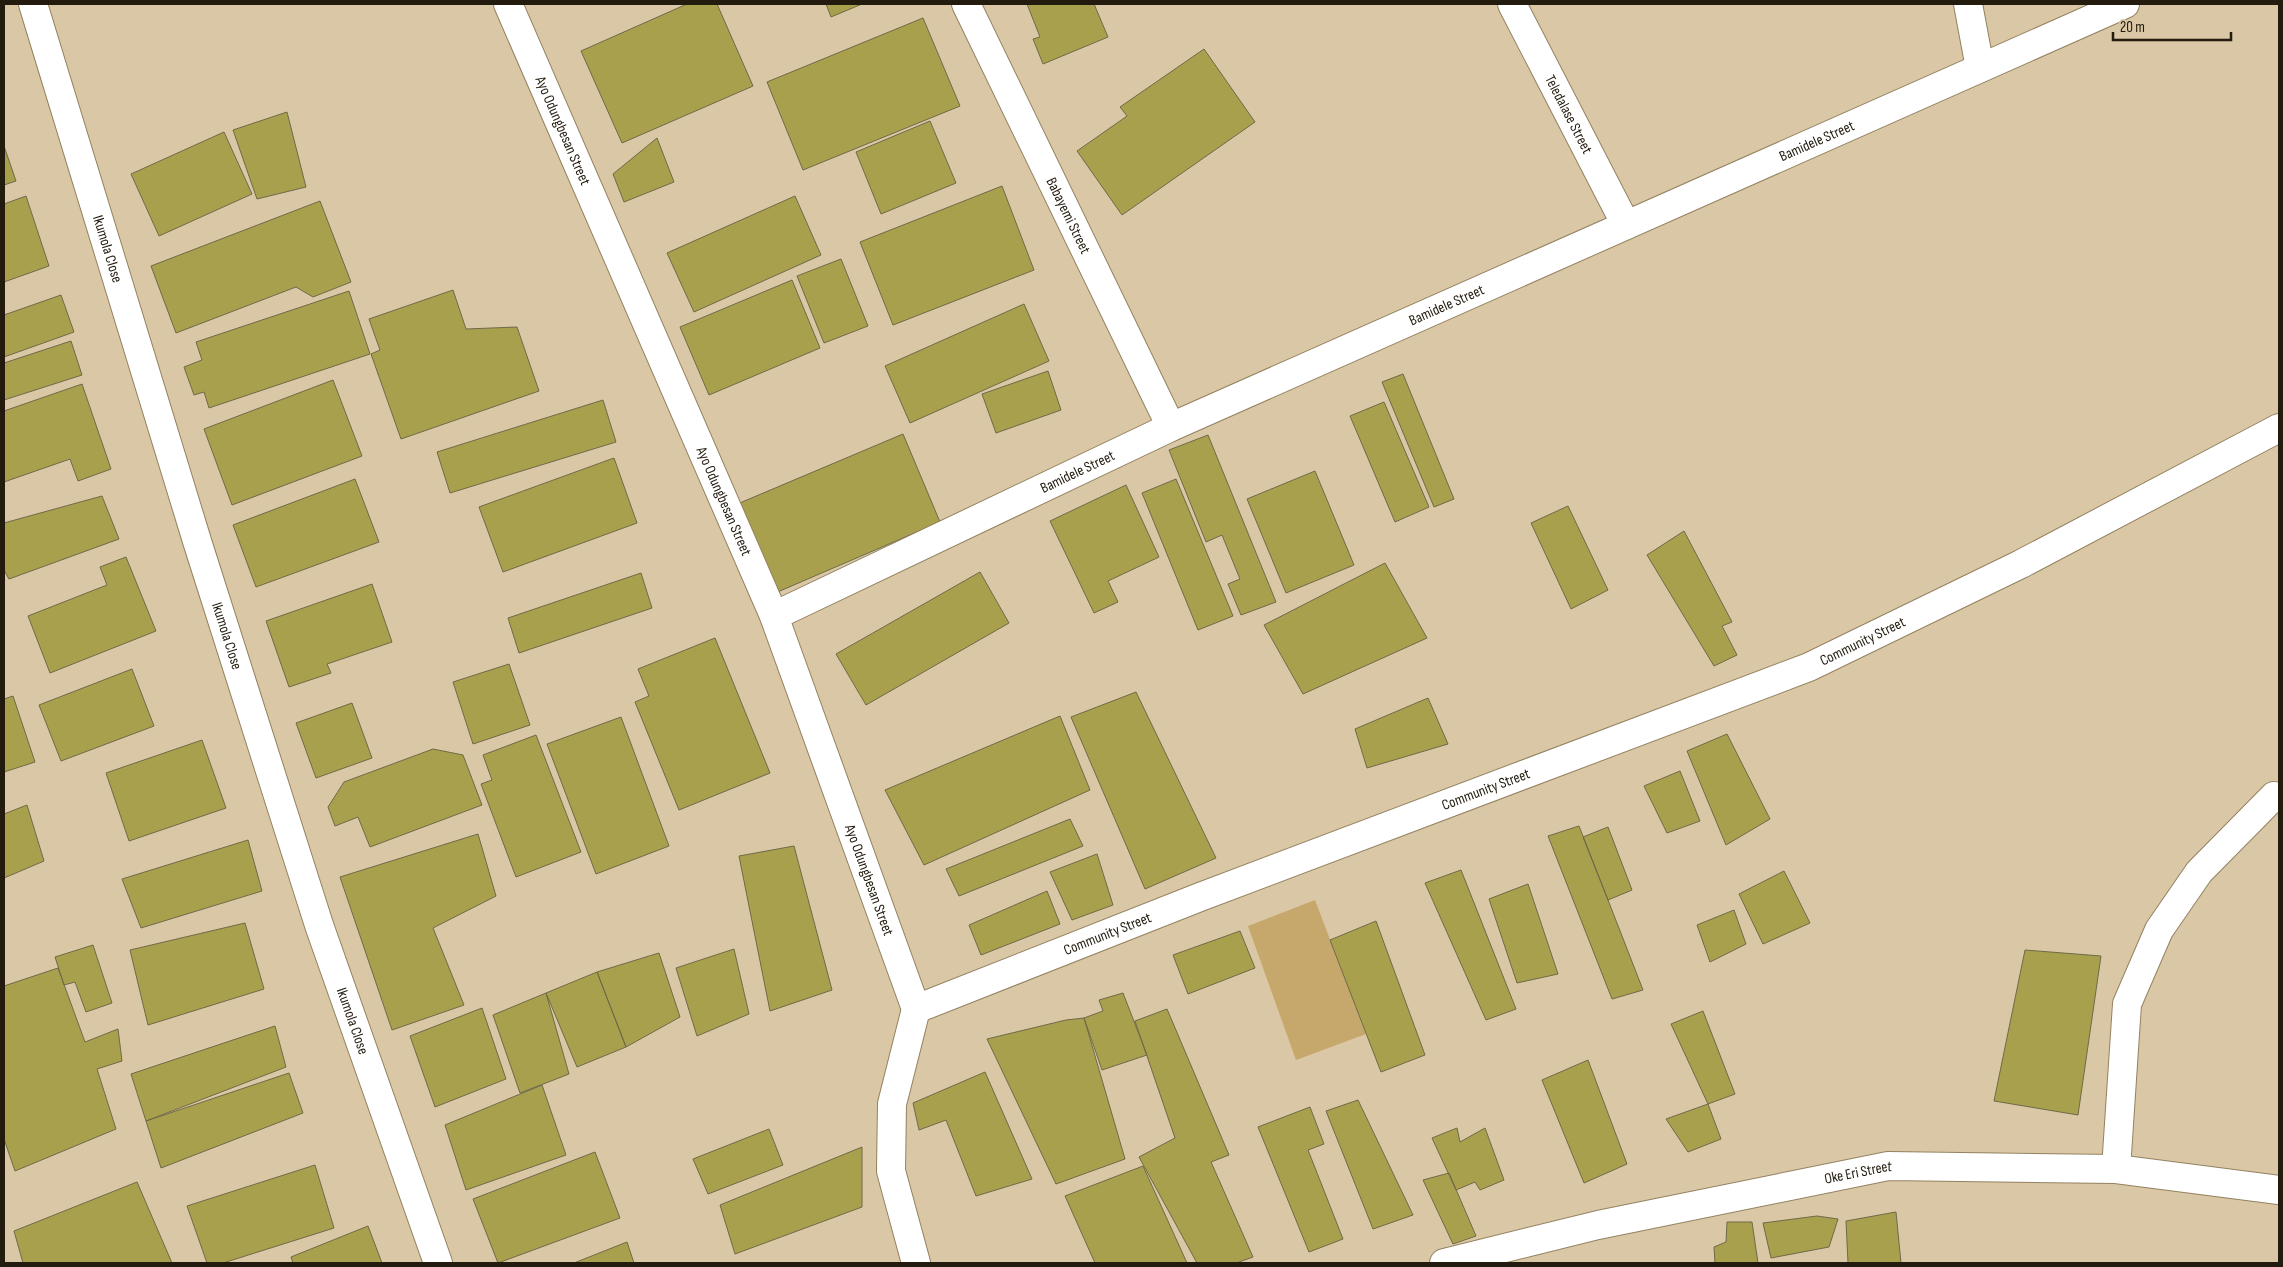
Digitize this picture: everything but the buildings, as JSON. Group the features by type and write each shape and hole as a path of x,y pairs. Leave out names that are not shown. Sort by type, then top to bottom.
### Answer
{"street":[{"name":"Ikumola Close","path":"33,4 200,551 319,925 438,1263"},
{"name":"Ayo Odungbesan Street","path":"508,4 774,616 916,1009"},
{"name":"Babayemi Street","path":"966,4 1171,427"},
{"name":"Teledalase Street","path":"1512,4 1626,225"},
{"path":"1968,4 1980,68"},
{"name":"Bamidele Street","path":"774,616 1171,427 2125,4"},
{"name":"Community Street","path":"916,1009 1200,897 1809,667 2022,564 2279,428"},
{"path":"2116,1169 2127,1004 2159,930 2200,872 2274,796"},
{"path":"916,1009 892,1104 891,1171 916,1263"},
{"name":"Oke Eri Street","path":"1444,1263 1598,1225 1888,1166 2116,1169 2279,1190"}],"shaded area":[{"path":"1315,900 1366,1034 1296,1060 1248,926"}]}
